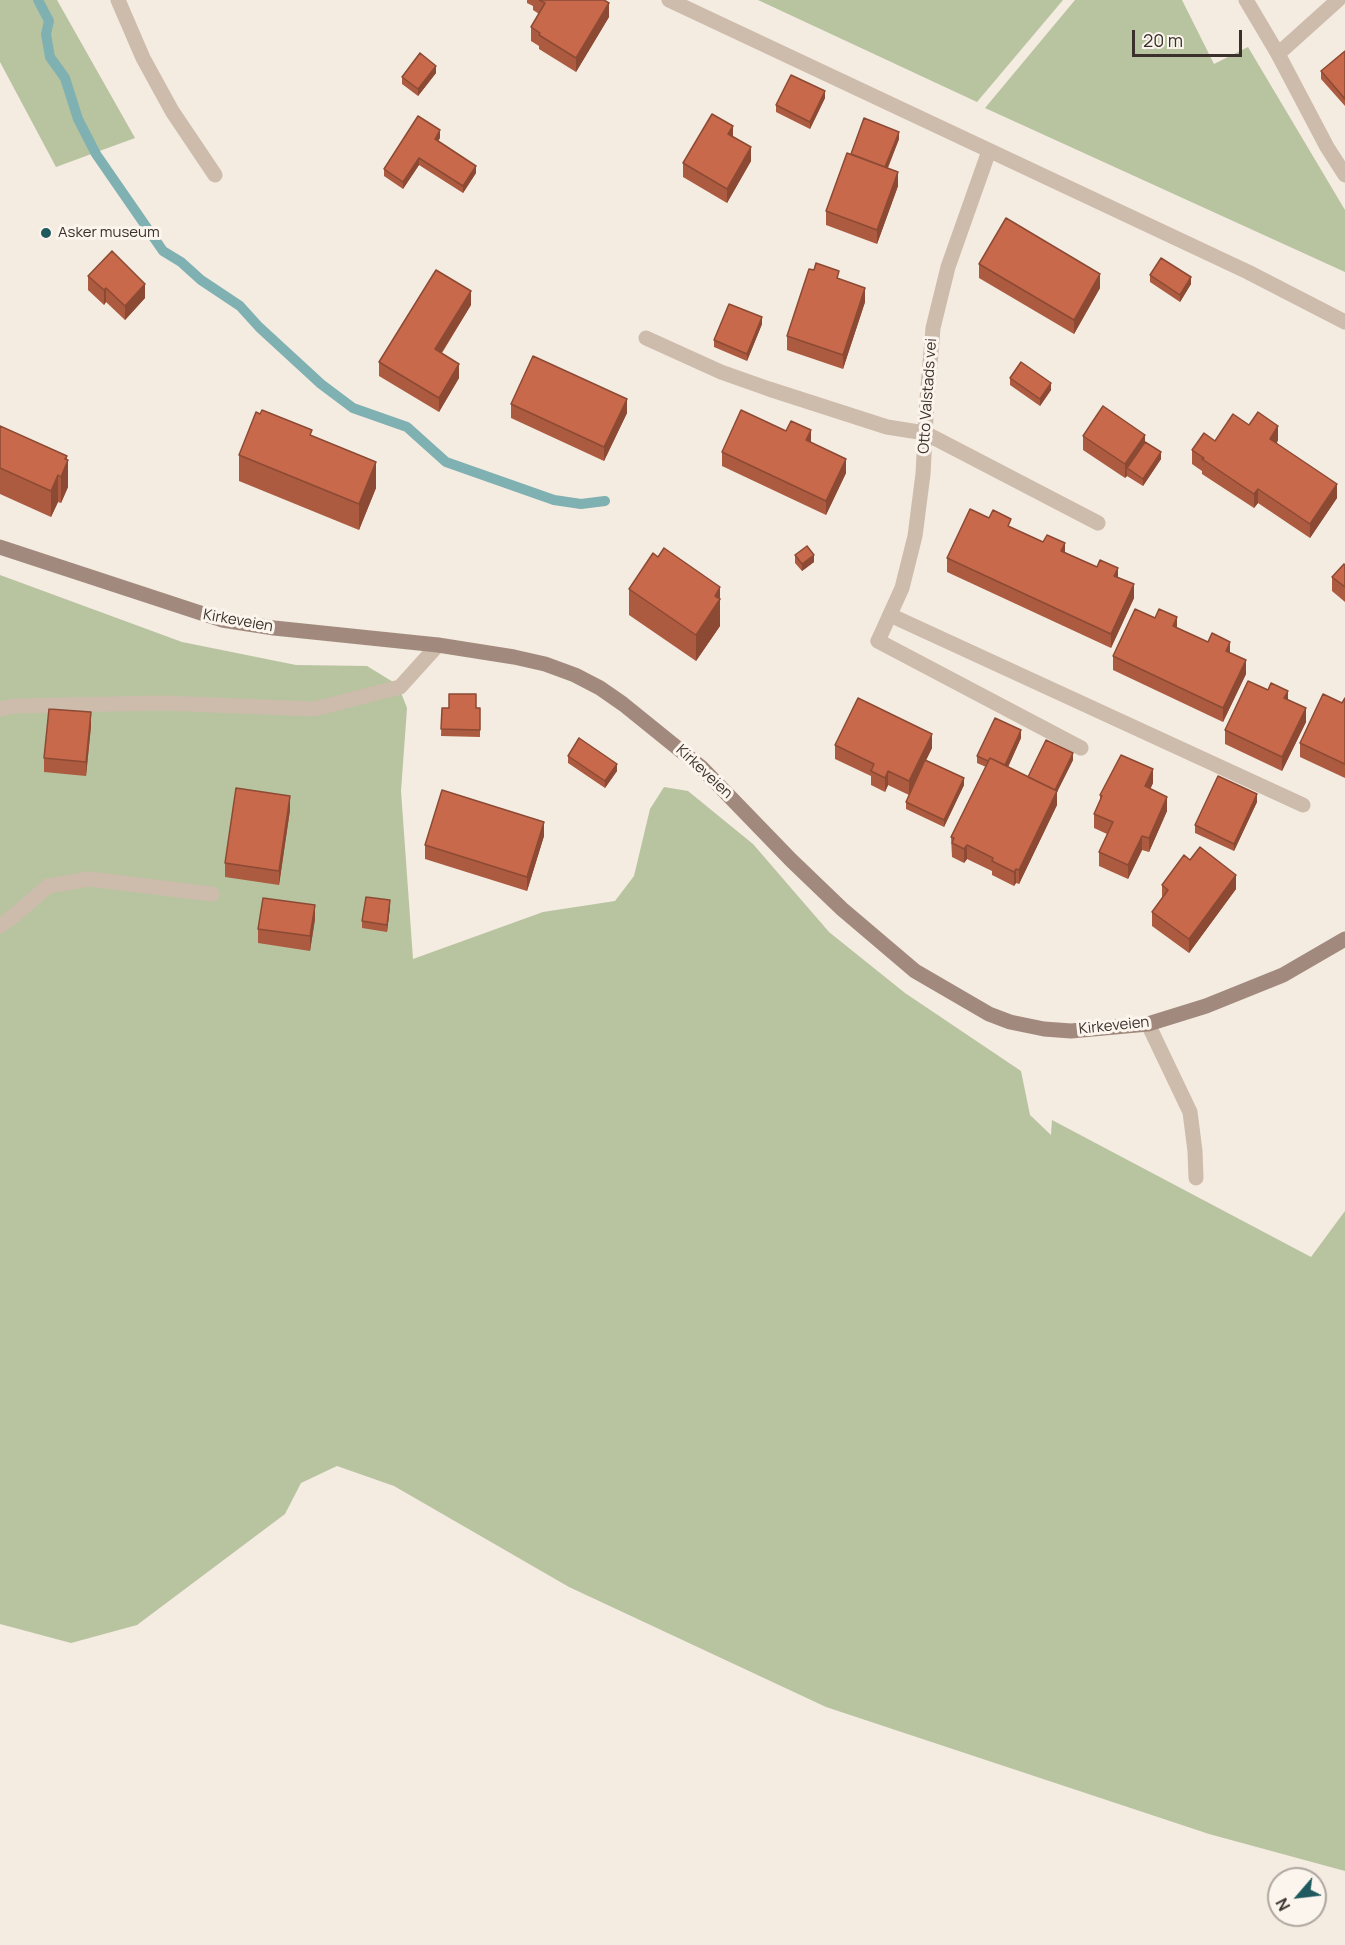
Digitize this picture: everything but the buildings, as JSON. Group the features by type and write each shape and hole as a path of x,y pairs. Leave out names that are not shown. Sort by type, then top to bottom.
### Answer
{"main road":[{"name":"Kirkeveien","path":"0,547 222,621 438,645 514,657 545,664 575,675 600,688 623,704 701,767 842,909 915,971 989,1014 1027,1026 1071,1031 1148,1024 1206,1006 1283,975 1345,939"}],"street":[{"path":"118,0 143,58 172,111 215,175"},
{"path":"669,0 1248,272 1345,322"},
{"path":"1246,0 1278,54 1327,147 1345,175"},
{"path":"1278,54 1338,0"},
{"name":"Otto Valstads vei","path":"989,152 948,267 933,328 923,474 915,536 902,588 878,641 1081,748"},
{"path":"646,338 721,372 769,389 887,427 925,433 1098,523"},
{"path":"890,615 1303,805"},
{"path":"0,709 14,706 164,703 314,709 399,687 438,645"},
{"path":"0,926 48,886 89,879 212,894"},
{"path":"1148,1024 1190,1112 1196,1151 1196,1178"}],"green space":[{"path":"0,0 57,0 135,138 56,167 0,62"},
{"path":"758,0 1063,0 977,102"},
{"path":"1075,0 1182,0 1214,64 1248,47 1345,210 1345,272 985,108"},
{"path":"0,575 182,642 296,665 367,666 398,685 407,708 401,791 413,959 543,912 615,901 634,876 650,809 664,787 688,791 753,844 829,932 905,993 1021,1071 1030,1115 1051,1135 1052,1120 1311,1257 1345,1211 1345,1871 1209,1834 826,1707 569,1587 394,1486 337,1466 301,1483 285,1514 137,1625 71,1643 0,1624"}],"waterway":[{"path":"38,0 49,21 46,34 50,57 65,78 78,119 96,154 163,251 240,306 259,327 321,384 353,408 407,427 446,462 554,500 581,504 605,501"}],"place":[{"name":"Asker museum","path":"46,233"}]}
